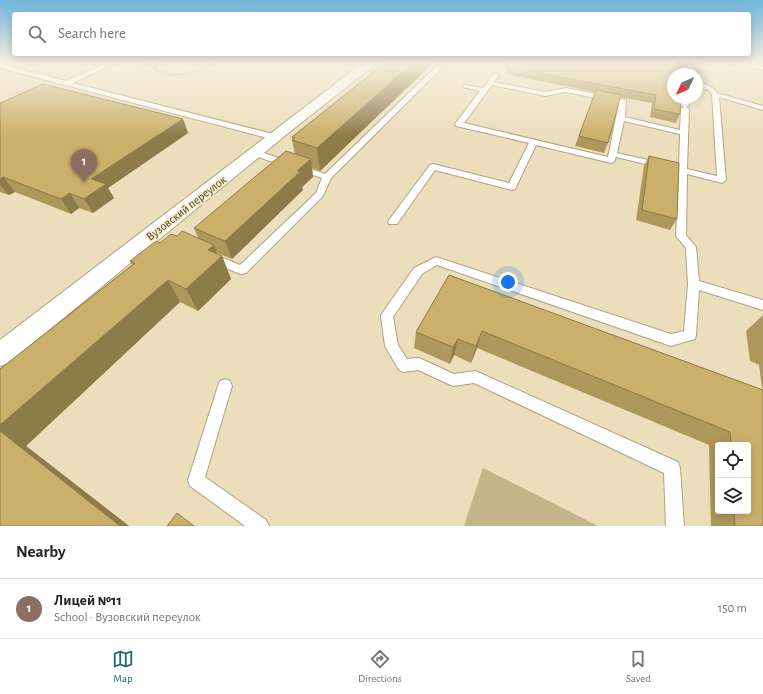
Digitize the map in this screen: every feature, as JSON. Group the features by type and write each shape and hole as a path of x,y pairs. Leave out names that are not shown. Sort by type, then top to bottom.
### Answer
{"street":[{"name":"Вузовский переулок","path":"0,355 160,235 255,153 340,87"}],"lane":[{"path":"81,87 274,138"},
{"path":"199,252 242,270 320,194 326,178 420,87"},
{"path":"468,87 485,90"},
{"path":"487,87 459,124 611,160 621,118 623,102 566,90 545,94 508,87"},
{"path":"705,87 715,94 763,108"},
{"path":"612,154 722,180 715,94"},
{"path":"675,526 672,468 475,377 453,380 419,364 404,366 392,346 387,316 418,271 436,262 671,340 690,335 694,284 692,247 682,236 682,171 685,133 685,104"},
{"path":"621,118 685,133"},
{"path":"393,222 433,167 512,187 533,142"},
{"path":"255,153 326,178"},
{"path":"694,284 763,306"},
{"path":"225,386 196,480 260,526"}],"shaded area":[{"path":"483,468 598,526 464,526"}],"building":[{"path":"37,87 53,87 183,119 91,179 106,184 84,199 70,193 61,199 3,177 0,179 0,103"},
{"path":"355,87 386,87 317,148 292,140 295,138 292,137"},
{"path":"611,87 667,87 667,104 681,104 680,114 654,109 656,95"},
{"path":"596,90 621,95 608,143 579,136"},
{"path":"286,151 311,159 297,171 300,172 225,241 194,228"},
{"path":"649,156 679,163 677,219 642,210"},
{"path":"182,231 214,245 208,250 222,256 186,289 168,280 0,425 0,369 135,263 130,261 156,241 160,243 171,234 177,236"},
{"path":"449,275 763,390 763,526 735,526 734,514 751,514 751,442 731,442 730,432 482,331 476,346 458,339 453,347 416,332"},
{"path":"0,431 120,526 0,526"},
{"path":"177,513 194,526 167,526"}],"place":[{"name":"Лицей №11","path":"84,182"}]}
